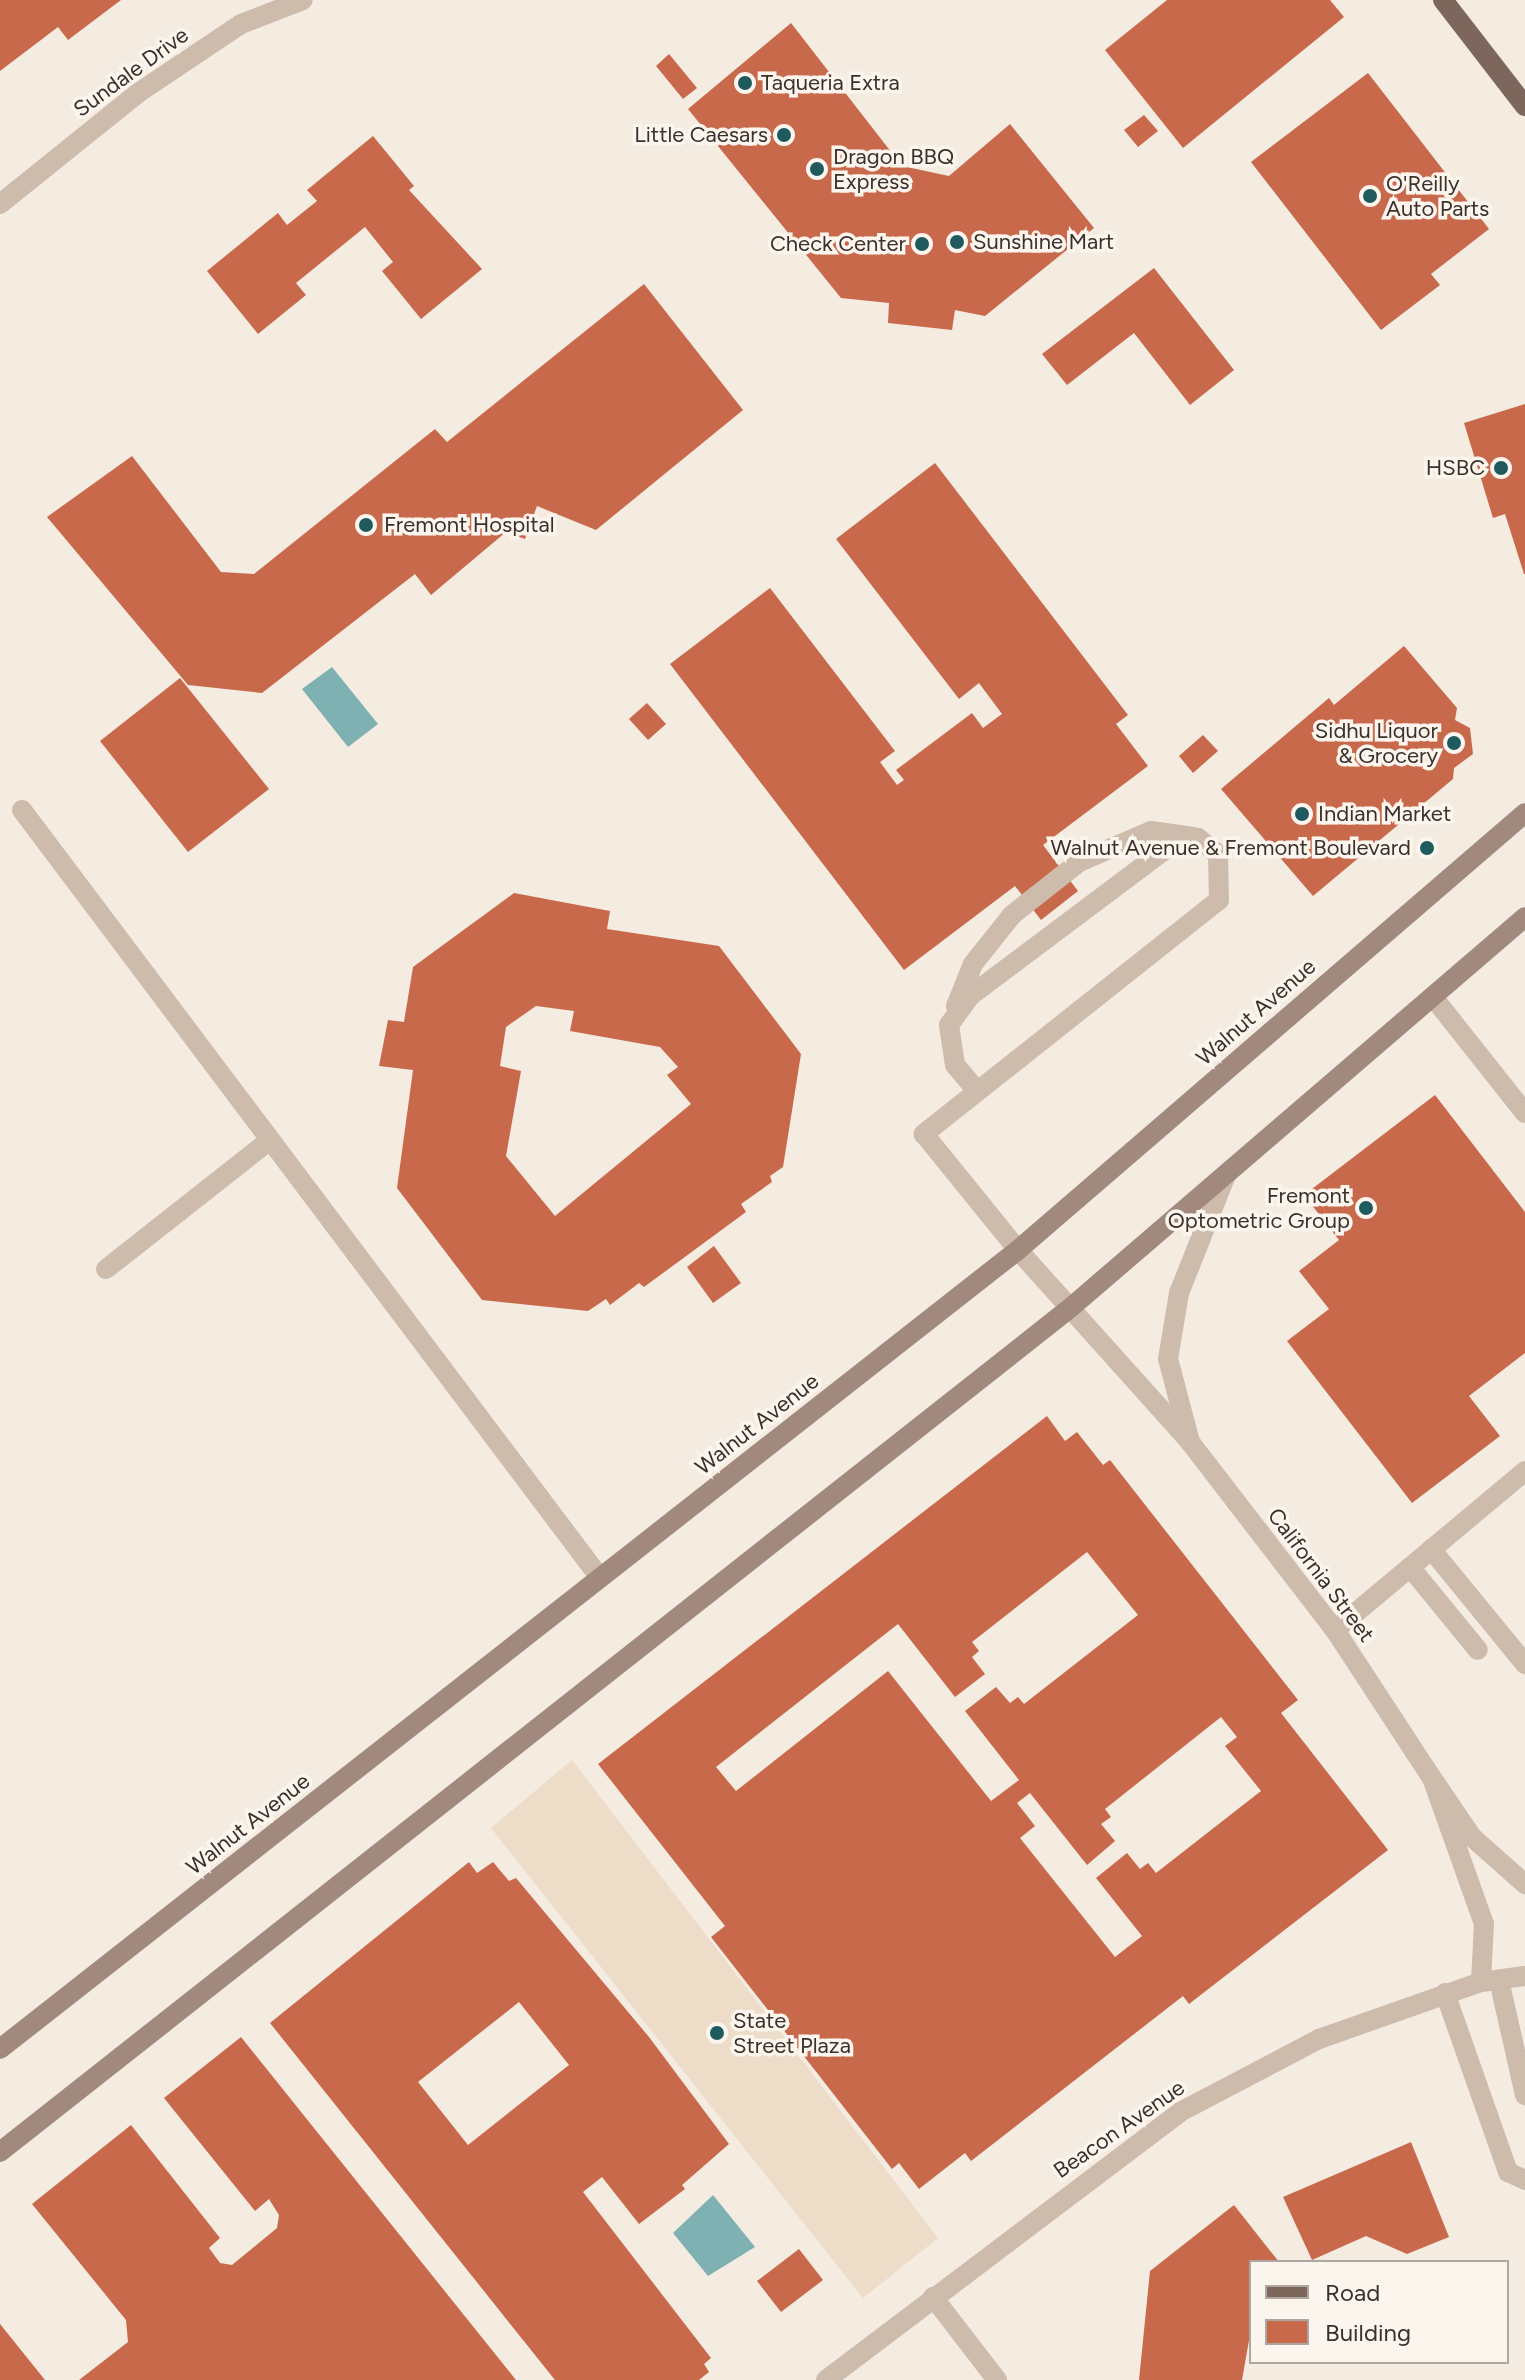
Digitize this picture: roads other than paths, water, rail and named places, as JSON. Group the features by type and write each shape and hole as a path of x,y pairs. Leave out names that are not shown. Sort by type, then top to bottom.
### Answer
{"main road":[{"path":"1443,0 1525,106"},
{"name":"Walnut Avenue","path":"0,2049 1018,1250 1525,813"},
{"path":"0,2152 1069,1309 1525,917"}],"street":[{"name":"Sundale Drive","path":"0,204 164,76 241,24 303,0"},
{"path":"22,810 600,1578"},
{"path":"1151,831 1198,838 1218,854 1219,900 977,1091 955,1065 949,1025 983,951 1012,915 1079,862 1151,831"},
{"path":"949,1025 970,996 1166,849 1198,838"},
{"path":"1433,997 1525,1113"},
{"name":"California Street","path":"977,1091 924,1134 1018,1250 1190,1442 1335,1630 1432,1778 1484,1924 1490,1981 1525,2095"},
{"path":"106,1269 270,1140"},
{"path":"1190,1442 1168,1359 1179,1293 1226,1175"},
{"path":"1335,1630 1525,1471"},
{"path":"1431,1549 1525,1664"},
{"path":"1410,1567 1478,1650"},
{"path":"1432,1778 1472,1837 1525,1884"},
{"name":"Beacon Avenue","path":"826,2380 1180,2112 1319,2039 1445,1993 1525,1976"},
{"path":"1445,1993 1508,2172 1525,2180"},
{"path":"933,2297 997,2380"}],"water":[{"path":"332,667 378,724 348,747 302,689"},
{"path":"713,2195 755,2247 708,2276 673,2233"}],"place":[{"name":"Taqueria Extra","path":"745,83"},
{"name":"Little Caesars","path":"784,135"},
{"name":"Dragon BBQ Express","path":"817,169"},
{"name":"O'Reilly Auto Parts","path":"1370,196"},
{"name":"Sunshine Mart","path":"957,242"},
{"name":"Check Center","path":"922,244"},
{"name":"HSBC","path":"1501,468"},
{"name":"Fremont Hospital","path":"366,525"},
{"name":"Sidhu Liquor & Grocery","path":"1454,743"},
{"name":"Indian Market","path":"1302,814"},
{"name":"Walnut Avenue & Fremont Boulevard","path":"1427,848"},
{"name":"Fremont Optometric Group","path":"1366,1208"},
{"name":"State Street Plaza","path":"717,2033"}]}
